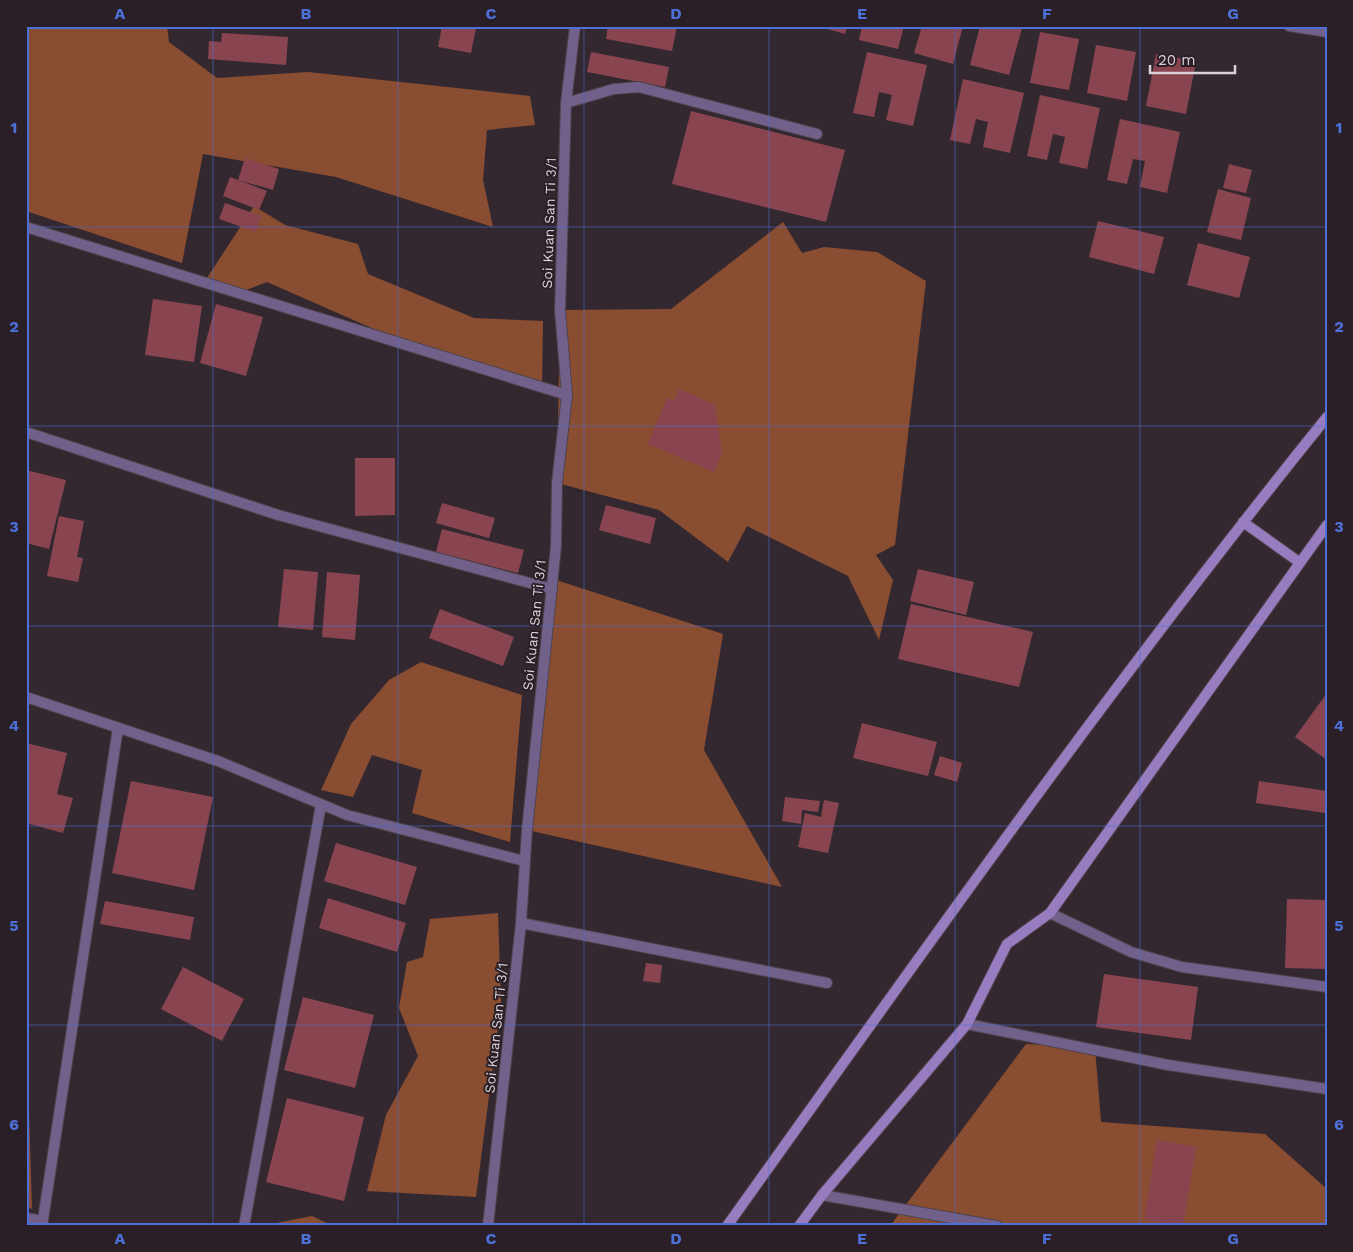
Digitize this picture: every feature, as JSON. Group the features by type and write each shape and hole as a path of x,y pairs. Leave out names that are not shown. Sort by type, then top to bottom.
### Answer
{"main road":[{"path":"727,1226 943,923 1243,522 1327,417"},
{"path":"1243,522 1299,562"},
{"path":"800,1226 822,1195 967,1024 1007,944 1050,913 1327,525"}],"street":[{"name":"Soi Kuan San Ti 3/1","path":"488,1226 521,923 524,861 552,590 556,546 557,483 567,395 560,310 566,104 575,26"},
{"path":"1289,26 1327,32"},
{"path":"566,104 614,89 639,87 817,134"},
{"path":"26,227 567,395"},
{"path":"26,432 278,515 552,590"},
{"path":"26,696 218,761 347,815 524,861"},
{"path":"26,1218 42,1223 118,728"},
{"path":"244,1226 321,805"},
{"path":"1050,913 1131,952 1182,967 1327,988"},
{"path":"521,923 827,983"},
{"path":"967,1024 1168,1065 1327,1089"},
{"path":"822,1195 997,1226"}],"shaded area":[{"path":"26,26 167,26 169,42 217,78 308,72 530,96 535,125 487,130 483,180 493,227 336,177 203,154 182,263 26,211"},
{"path":"254,206 285,225 358,244 368,274 474,318 543,321 542,389 383,333 267,282 244,291 201,287"},
{"path":"783,222 802,253 824,247 877,252 926,281 895,545 876,555 893,580 879,640 848,576 747,526 728,562 659,510 557,483 560,310 671,309"},
{"path":"553,579 723,634 704,750 782,887 527,830"},
{"path":"421,662 522,695 510,842 412,813 422,770 372,755 353,797 321,790 351,724 389,680"},
{"path":"498,913 501,1003 476,1197 367,1191 386,1115 418,1056 399,1008 407,962 423,957 430,919"},
{"path":"26,1039 27,1046 32,1209 26,1207"},
{"path":"1026,1044 1095,1047 1101,1122 1265,1134 1327,1189 1327,1226 890,1226"},
{"path":"312,1216 333,1226 275,1226 276,1223"}],"building":[{"path":"442,26 476,28 471,53 438,47"},
{"path":"608,26 677,26 672,51 606,39"},
{"path":"817,26 847,26 845,34"},
{"path":"862,26 904,26 898,49 859,40"},
{"path":"922,26 963,26 953,64 914,53"},
{"path":"980,26 1022,28 1009,75 970,65"},
{"path":"1040,32 1079,39 1069,90 1030,83"},
{"path":"222,33 288,37 286,65 208,59 209,41 221,42"},
{"path":"1096,45 1136,52 1127,101 1087,93"},
{"path":"591,52 669,67 665,87 587,72"},
{"path":"867,52 927,65 913,126 886,120 892,95 879,92 874,117 853,113"},
{"path":"1156,54 1196,61 1186,114 1146,106"},
{"path":"963,79 1024,93 1010,153 983,147 988,122 976,119 970,144 950,140"},
{"path":"1040,95 1100,108 1087,169 1059,163 1065,137 1053,134 1047,160 1027,156"},
{"path":"691,111 845,150 826,222 672,184"},
{"path":"1120,119 1180,132 1167,193 1140,187 1145,161 1133,159 1127,184 1107,180"},
{"path":"245,158 279,169 273,190 238,180"},
{"path":"1229,164 1252,170 1246,193 1223,188"},
{"path":"230,177 267,191 259,210 223,196"},
{"path":"1218,189 1251,198 1241,240 1207,232"},
{"path":"225,203 261,216 256,232 219,219"},
{"path":"1098,221 1164,237 1154,274 1089,257"},
{"path":"1198,243 1250,257 1239,298 1187,285"},
{"path":"153,299 202,306 194,362 145,355"},
{"path":"216,304 263,317 246,376 200,363"},
{"path":"679,389 715,405 722,454 714,472 648,444 667,398 674,401"},
{"path":"355,458 395,458 395,515 355,516"},
{"path":"26,470 66,480 49,549 26,543"},
{"path":"442,503 495,518 489,538 436,523"},
{"path":"606,505 656,518 650,544 599,530"},
{"path":"59,516 84,521 77,557 83,558 78,582 47,576"},
{"path":"442,529 524,550 518,573 436,552"},
{"path":"284,569 318,572 313,630 278,627"},
{"path":"918,569 974,582 966,615 910,601"},
{"path":"327,572 360,575 355,640 322,637"},
{"path":"911,604 1033,632 1019,687 898,659"},
{"path":"440,609 514,637 503,666 429,638"},
{"path":"1327,693 1327,760 1295,737"},
{"path":"862,723 937,742 928,776 853,758"},
{"path":"26,743 67,753 57,794 73,798 63,833 26,823"},
{"path":"940,756 962,763 957,782 934,775"},
{"path":"131,781 213,797 194,890 112,873"},
{"path":"1259,781 1327,791 1325,813 1256,803"},
{"path":"785,797 820,801 818,812 802,810 801,824 782,821"},
{"path":"824,800 839,803 828,853 798,847 805,813 821,817"},
{"path":"336,843 417,867 405,905 324,881"},
{"path":"328,898 406,923 397,952 319,928"},
{"path":"1287,899 1327,900 1325,969 1285,968"},
{"path":"105,901 194,917 190,940 100,924"},
{"path":"646,963 662,965 660,983 643,981"},
{"path":"183,967 244,999 222,1041 161,1009"},
{"path":"1104,974 1198,987 1191,1040 1096,1027"},
{"path":"303,997 374,1015 355,1088 284,1070"},
{"path":"287,1098 364,1117 344,1201 266,1182"},
{"path":"1157,1140 1196,1147 1183,1226 1144,1220"}]}
